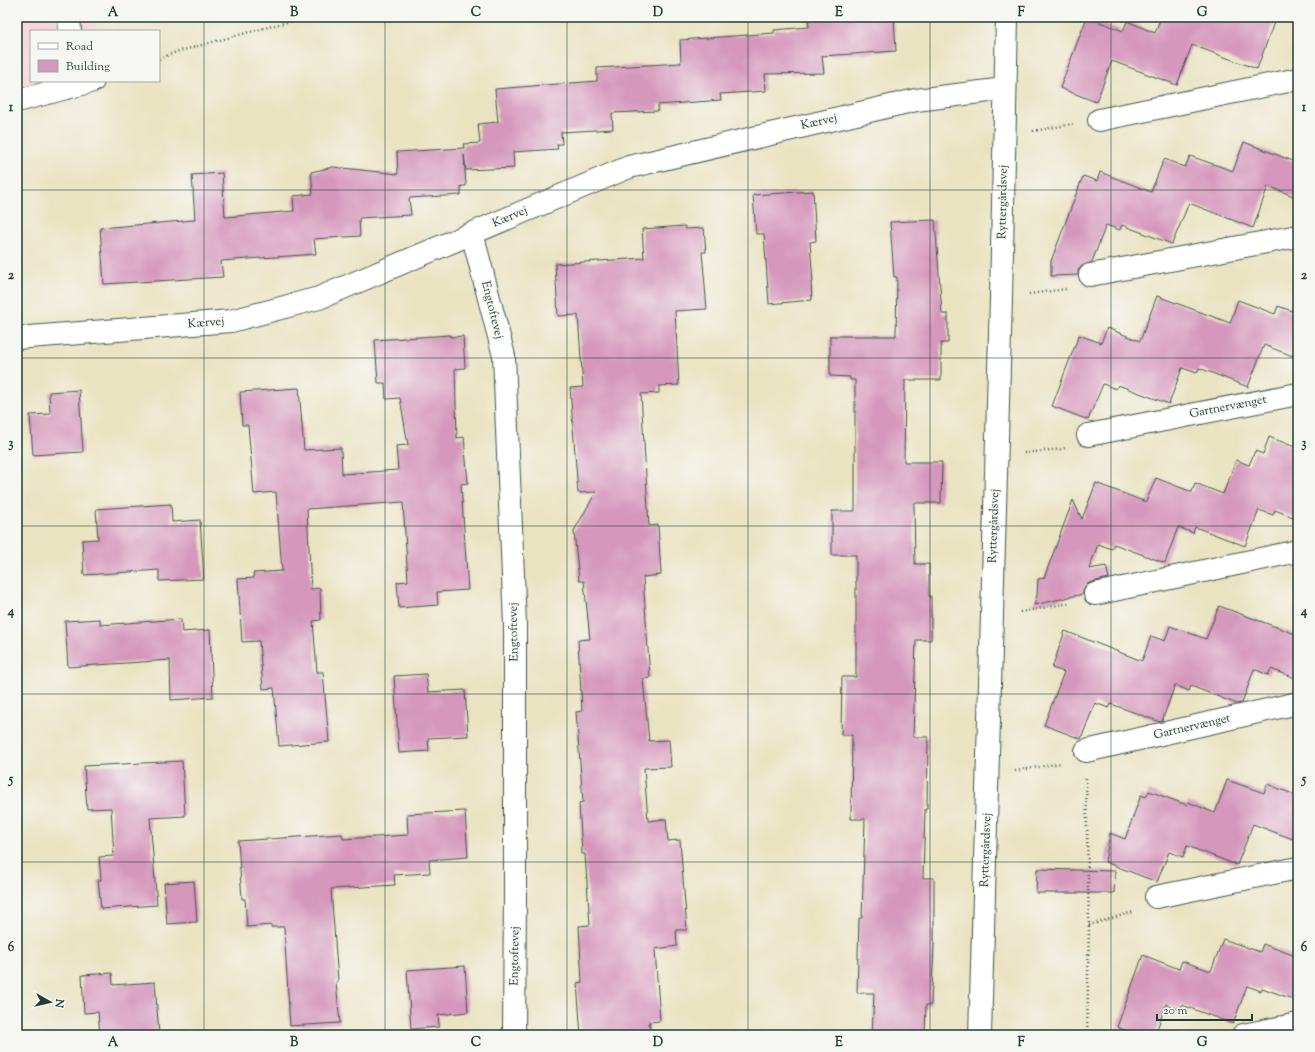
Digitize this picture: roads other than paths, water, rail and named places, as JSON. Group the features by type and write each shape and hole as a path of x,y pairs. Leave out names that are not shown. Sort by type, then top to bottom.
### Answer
{"street":[{"path":"69,17 70,30"},
{"name":"Ryttergårdsvej","path":"980,1035 997,455 1007,17"},
{"path":"1099,120 1298,79"},
{"path":"17,101 80,83"},
{"name":"Kærvej","path":"17,338 231,321 319,298 629,167 916,100 1005,90"},
{"name":"Engtoftevej","path":"472,233 504,356 515,625 514,1035"},
{"path":"1090,275 1298,236"},
{"name":"Gartnervænget","path":"1088,435 1298,394"},
{"path":"1095,594 1298,551"},
{"name":"Gartnervænget","path":"1086,751 1298,703"},
{"path":"1156,897 1298,868"},
{"path":"1243,1035 1298,1024"}]}
